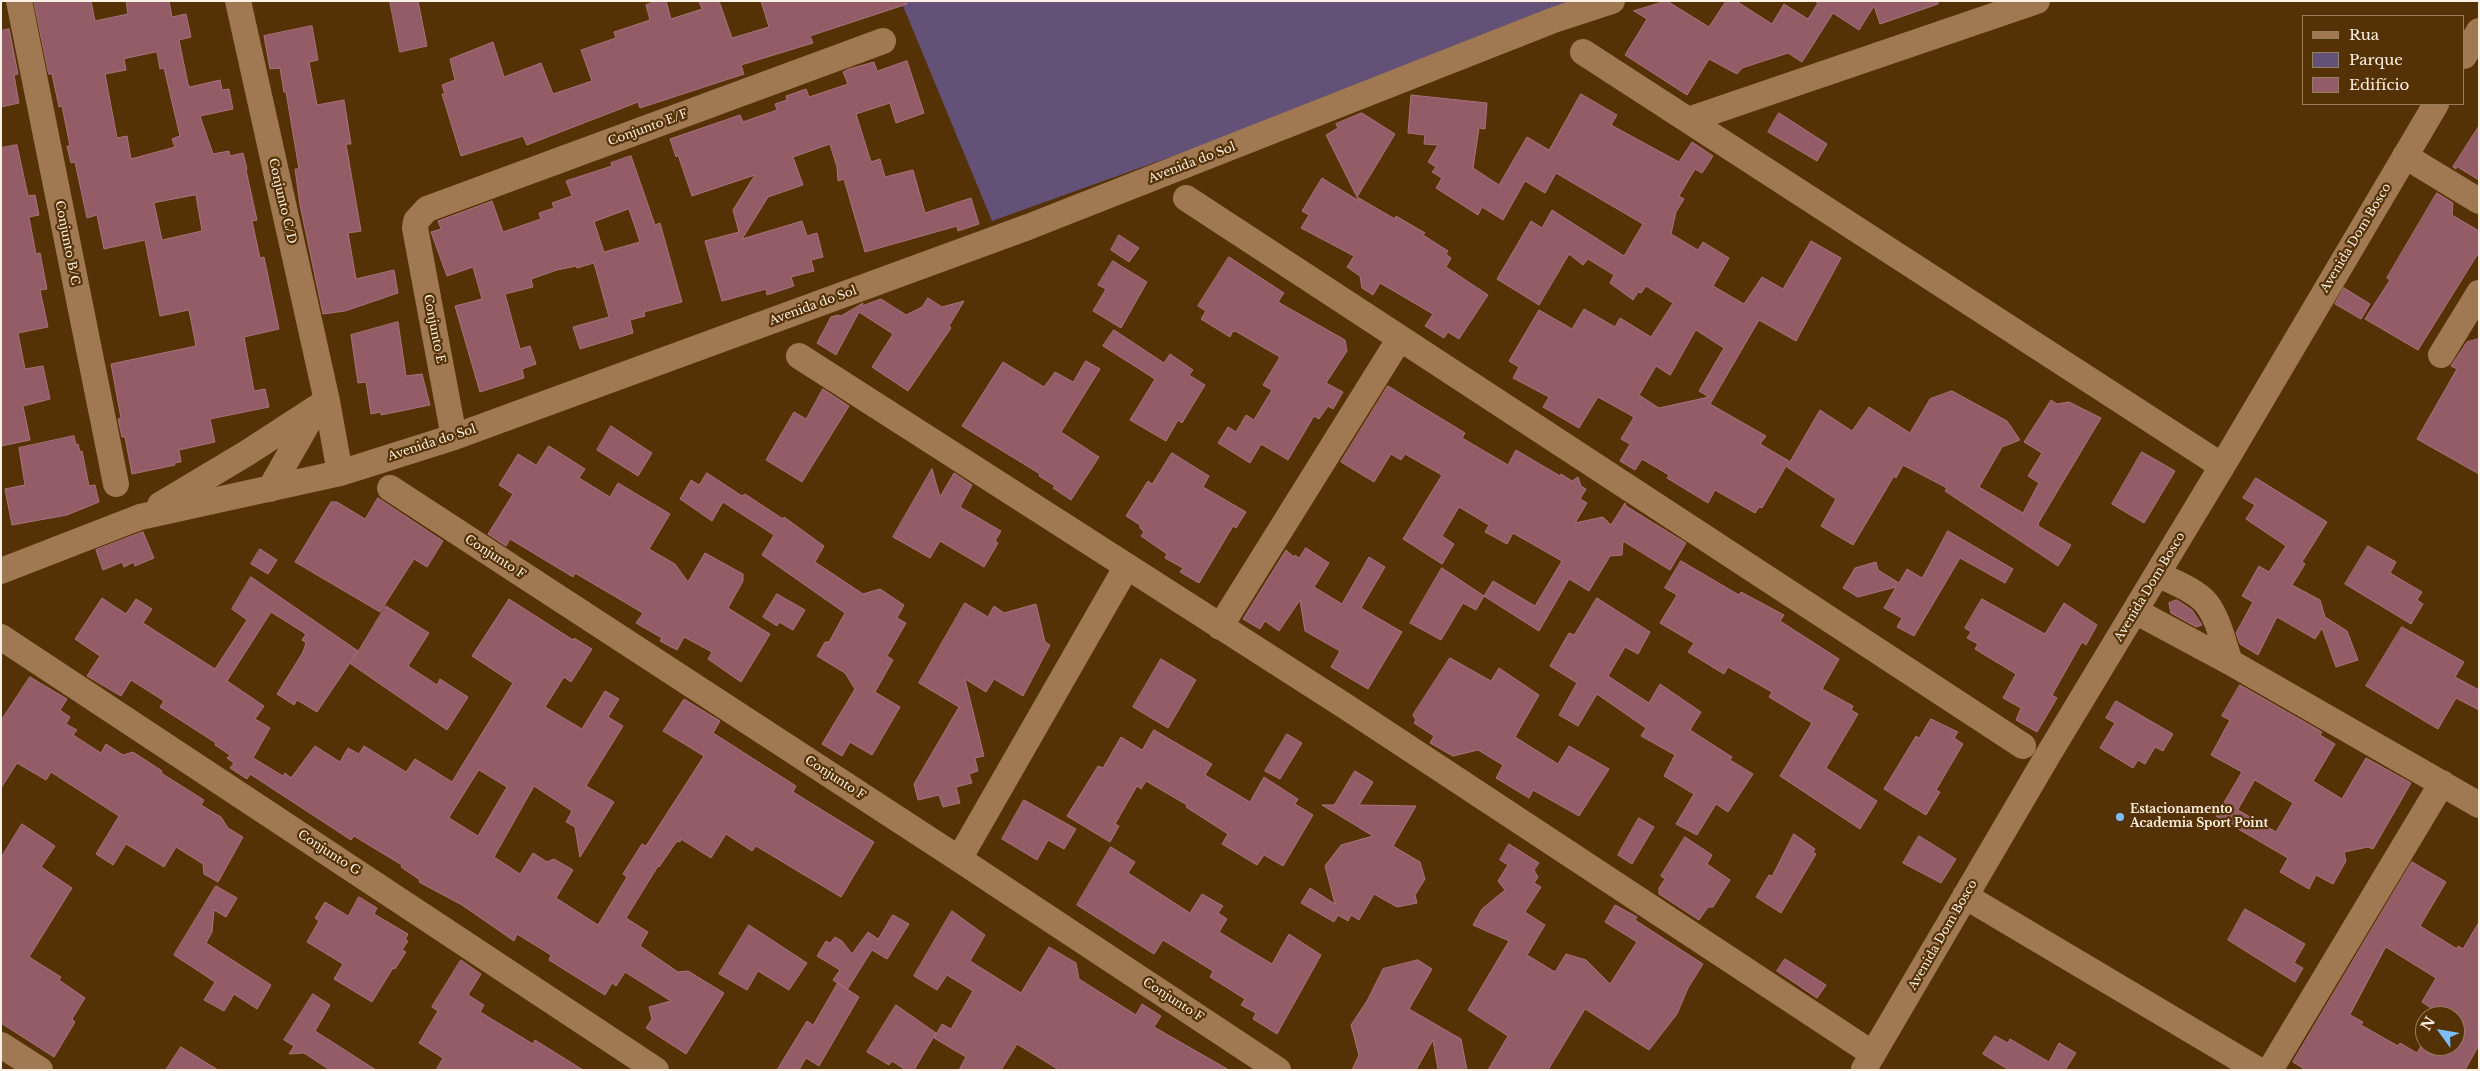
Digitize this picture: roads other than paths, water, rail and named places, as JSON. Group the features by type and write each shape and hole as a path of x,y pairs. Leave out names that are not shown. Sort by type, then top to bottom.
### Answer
{"street":[{"name":"Conjunto B/C","path":"19,1 116,484"},
{"name":"Conjunto C/D","path":"238,1 320,406 340,473"},
{"name":"Avenida do Sol","path":"1,571 140,517 340,473 454,437 1028,227 1554,20 1612,1"},
{"path":"1688,120 2037,1"},
{"path":"2465,54 2479,31"},
{"name":"Conjunto E/F","path":"416,221 427,209 883,41"},
{"path":"1583,52 2222,466"},
{"name":"Avenida Dom Bosco","path":"1868,1062 2435,105"},
{"path":"2404,156 2479,202"},
{"path":"1186,198 2023,746"},
{"name":"Conjunto E","path":"416,221 415,228 454,437"},
{"path":"2441,355 2479,293"},
{"path":"1220,627 1400,338"},
{"path":"799,356 1128,566 1868,1062"},
{"path":"140,517 247,453 320,406"},
{"path":"247,453 240,470 241,480 259,492 320,406"},
{"name":"Conjunto F","path":"390,488 960,859 1278,1070"},
{"path":"960,859 1128,566"},
{"path":"2158,574 2189,590 2207,603 2217,623 2230,662"},
{"path":"2135,611 2230,662 2479,805"},
{"name":"Conjunto G","path":"1,638 656,1070"},
{"path":"2270,1070 2442,783"},
{"path":"1965,896 2258,1070"},
{"path":"1,1044 40,1070"}],"place":[{"name":"Estacionamento Academia Sport Point","path":"2120,817"}]}
